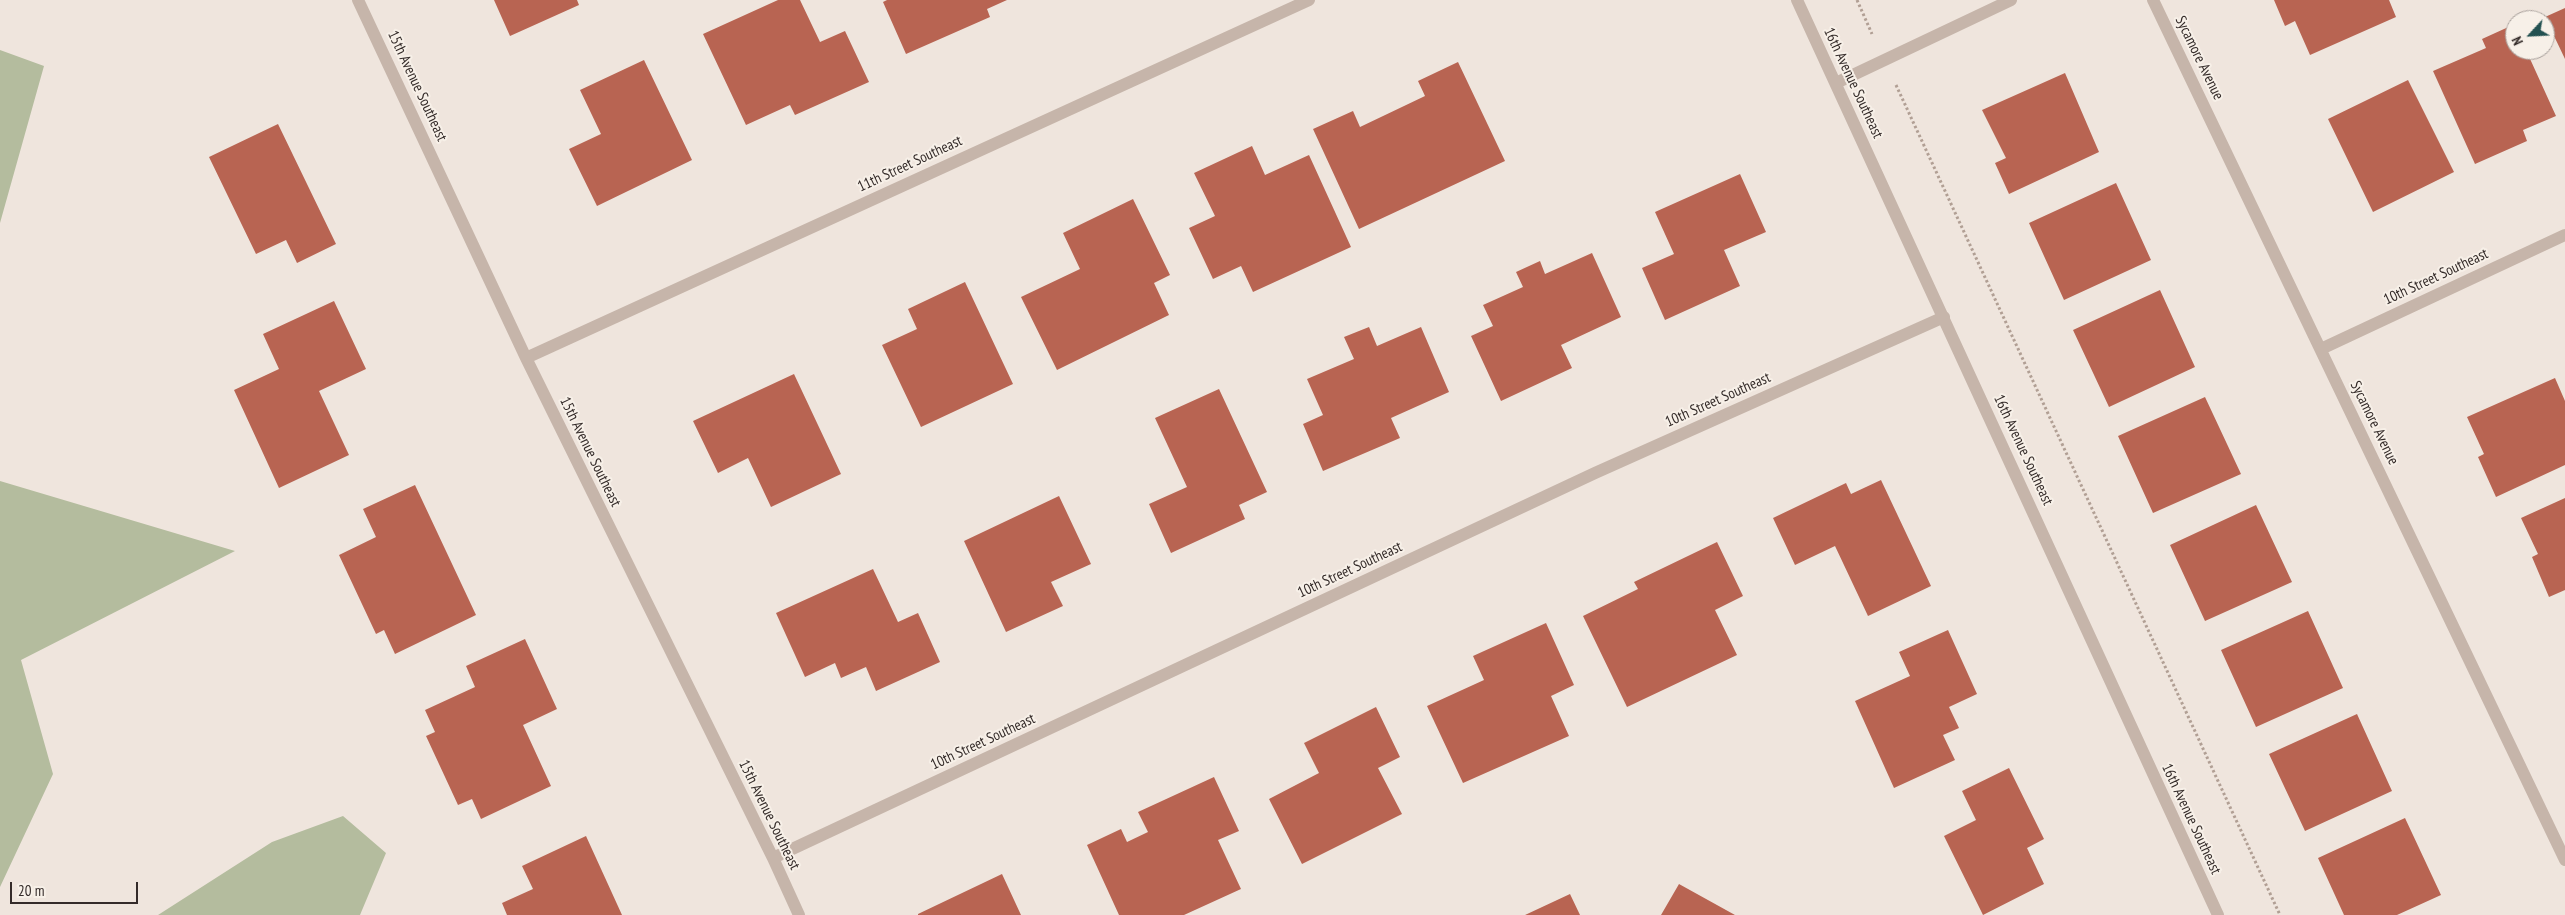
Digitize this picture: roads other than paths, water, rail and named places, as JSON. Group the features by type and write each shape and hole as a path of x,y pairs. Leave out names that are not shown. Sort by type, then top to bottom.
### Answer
{"street":[{"name":"15th Avenue Southeast","path":"358,0 526,358 773,858 799,915"},
{"name":"11th Street Southeast","path":"526,358 1309,0"},
{"name":"16th Avenue Southeast","path":"1797,0 2218,915"},
{"path":"1836,83 2011,0"},
{"name":"Sycamore Avenue","path":"2153,0 2565,860"},
{"name":"10th Street Southeast","path":"2321,349 2565,235"},
{"name":"10th Street Southeast","path":"773,858 1595,473 1944,317"}]}
